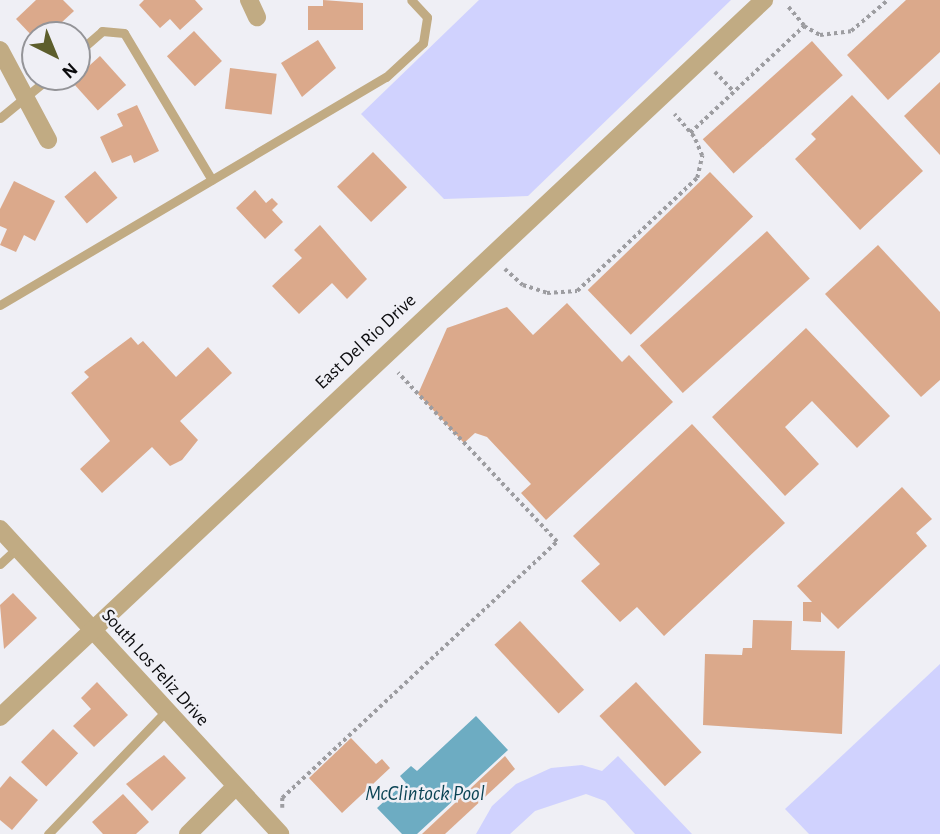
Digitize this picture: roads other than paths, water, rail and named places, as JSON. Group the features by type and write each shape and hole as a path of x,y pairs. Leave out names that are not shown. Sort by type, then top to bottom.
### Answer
{"street":[{"path":"249,0 257,18"},
{"name":"East Del Rio Drive","path":"0,717 764,0"},
{"path":"0,50 48,140"},
{"name":"South Los Feliz Drive","path":"0,529 280,834"},
{"path":"188,834 235,787"}],"lane":[{"path":"0,305 386,77 423,43 427,17 411,0"},
{"path":"91,41 102,31 124,33 212,180"},
{"path":"0,118 34,91"},
{"path":"0,564 16,549"},
{"path":"48,834 166,711"}],"water":[{"name":"McClintock Pool","path":"476,716 508,750 417,834 402,834 377,808 405,782 400,776 411,766 417,771"}]}
